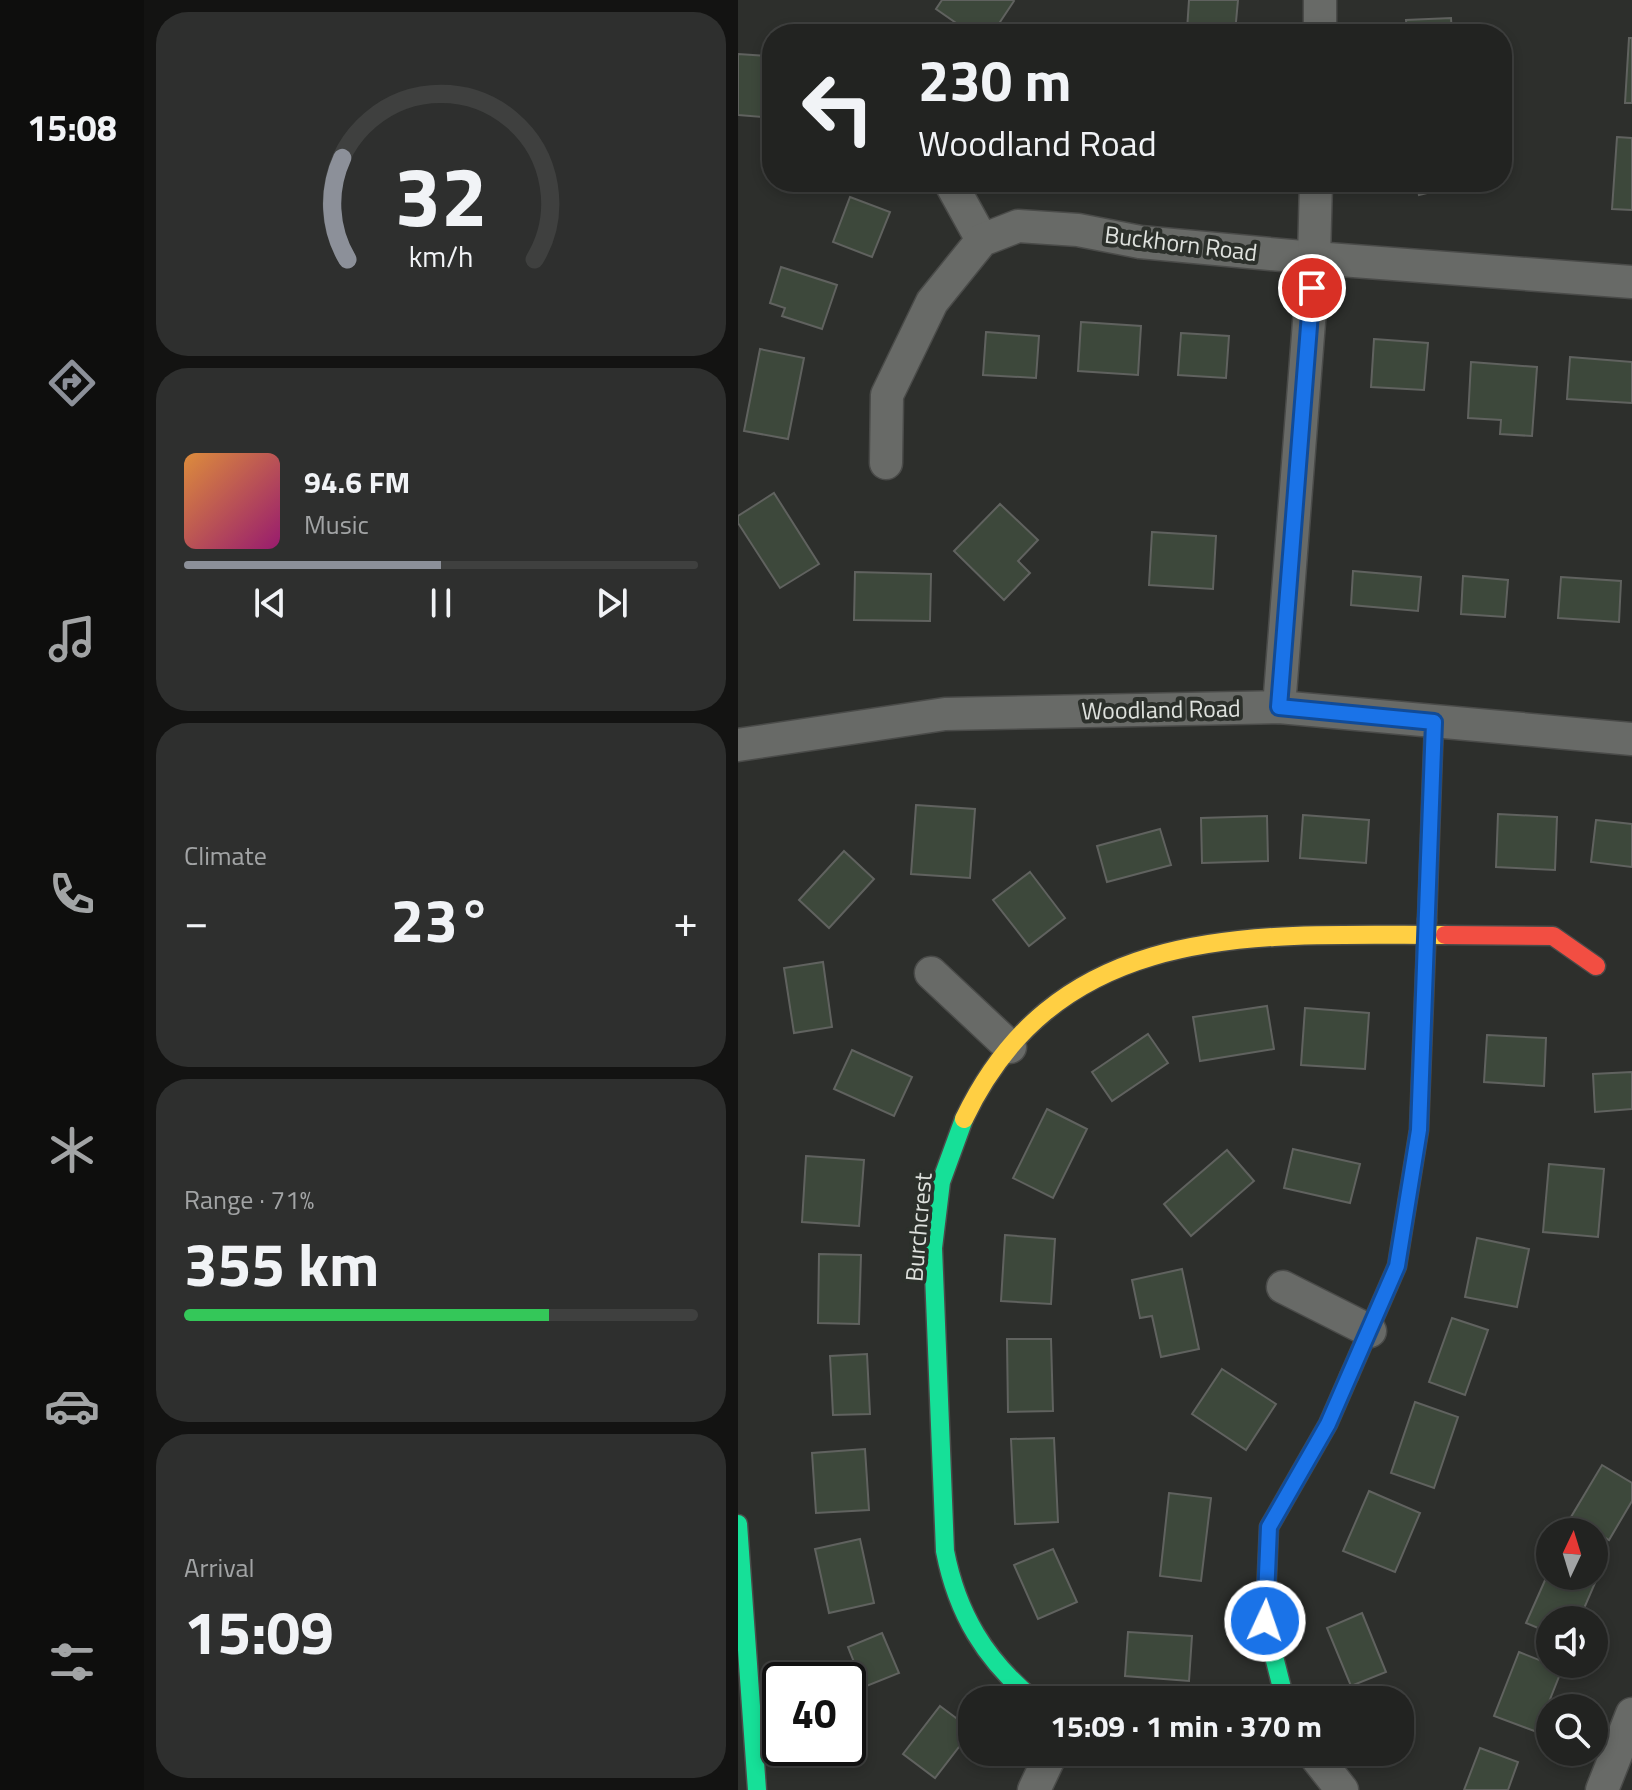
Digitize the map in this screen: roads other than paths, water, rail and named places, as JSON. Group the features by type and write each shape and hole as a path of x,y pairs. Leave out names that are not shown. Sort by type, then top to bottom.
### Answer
{"street":[{"path":"1320,0 1320,24"},
{"path":"886,463 887,395 932,302 982,240 956,192"},
{"path":"1279,707 1314,258 1316,192"},
{"name":"Buckhorn Road","path":"982,240 1018,226 1078,230 1140,242 1314,258 1632,282"},
{"name":"Woodland Road","path":"738,745 945,714 1279,707 1632,739"},
{"path":"1281,1686 1265,1621 1269,1527 1328,1424 1397,1266 1419,1130 1434,722"},
{"name":"Burchcrest","path":"1016,1686 979,1642 962,1609 947,1564 934,1252 950,1152 978,1095 1010,1047 1043,1014 1079,987 1137,958 1182,944 1229,938 1425,934 1555,936 1596,966"},
{"path":"931,973 1010,1047"},
{"path":"1283,1287 1370,1331"},
{"path":"738,1524 757,1790"},
{"path":"1602,1790 1632,1714"},
{"path":"1034,1790 1045,1766"},
{"path":"1323,1766 1342,1790"}]}
